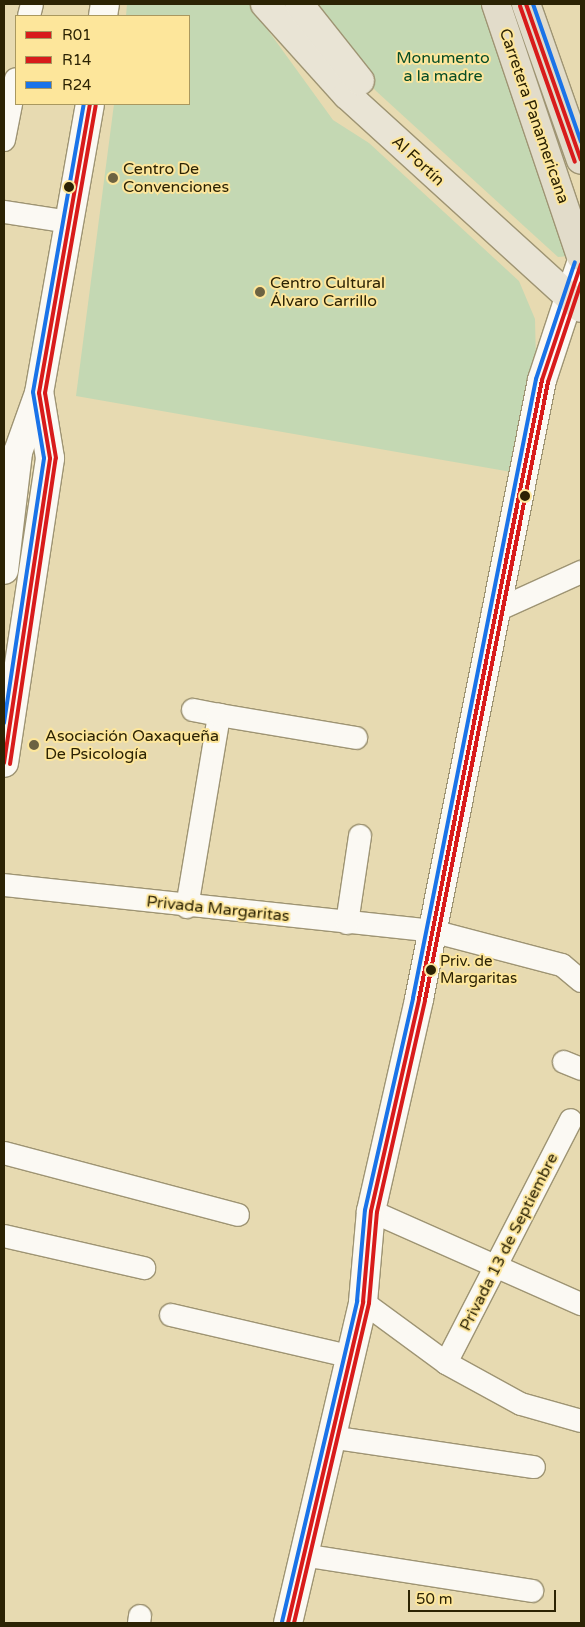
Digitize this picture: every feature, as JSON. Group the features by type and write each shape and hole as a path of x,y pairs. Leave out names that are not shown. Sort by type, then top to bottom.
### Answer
{"highway":[{"name":"Carretera Panamericana","path":"496,4 578,283"},
{"name":"Carretera Panamericana","path":"526,4 581,160"}],"main road":[{"name":"Al Fortín","path":"265,4 347,95 578,283"},
{"name":"Al Fortín","path":"300,4 345,67 578,283"},
{"path":"4,570 18,452 39,393 90,105"},
{"path":"288,1623 348,1356 363,1302 371,1211 432,931 493,612 542,380 578,283"},
{"path":"4,763 50,458 39,393"}],"street":[{"path":"4,140 15,85"},
{"path":"4,212 69,222"},
{"path":"493,612 581,572"},
{"path":"193,710 356,738"},
{"path":"187,906 219,715"},
{"path":"347,923 360,836"},
{"name":"Privada Margaritas","path":"4,885 432,931 562,965 581,981"},
{"name":"Privada 13 de Septiembre","path":"446,1363 499,1265 571,1120"},
{"path":"4,1153 238,1215"},
{"path":"371,1211 499,1265 581,1304"},
{"path":"4,1236 144,1268"},
{"path":"363,1302 446,1363 521,1404 581,1421"},
{"path":"171,1315 348,1356"},
{"path":"330,1437 534,1467"},
{"path":"303,1555 532,1591"}],"green space":[{"path":"127,4 249,4 333,120 369,143 519,281 535,319 536,362 511,472 76,396 114,105 190,105 190,15 126,15"},
{"name":"Monumento a la madre","path":"301,4 488,4 570,256 558,257 376,91"}],"transit line":[{"name":"R01","path":"526,4 581,160"},
{"name":"R24","path":"533,4 581,142"},
{"name":"R14","path":"520,6 575,162"},
{"name":"R24","path":"4,723 44,458 33,392 84,105"},
{"name":"R01","path":"4,763 50,458 39,393 90,105"},
{"name":"R14","path":"10,764 56,458 45,393 96,105"},
{"name":"R24","path":"282,1622 357,1301 365,1210 413,998 536,379 575,262"},
{"name":"R01","path":"288,1623 363,1302 371,1211 419,999 542,380 581,264"},
{"name":"R14","path":"294,1623 369,1303 377,1212 425,1000 548,382 581,283"}],"place":[{"name":"Centro De Convenciones","path":"113,178"},
{"name":"Centro Cultural Álvaro Carrillo","path":"260,292"},
{"name":"Asociación Oaxaqueña De Psicología","path":"34,745"},
{"name":"Priv. de Margaritas","path":"431,970"}]}
